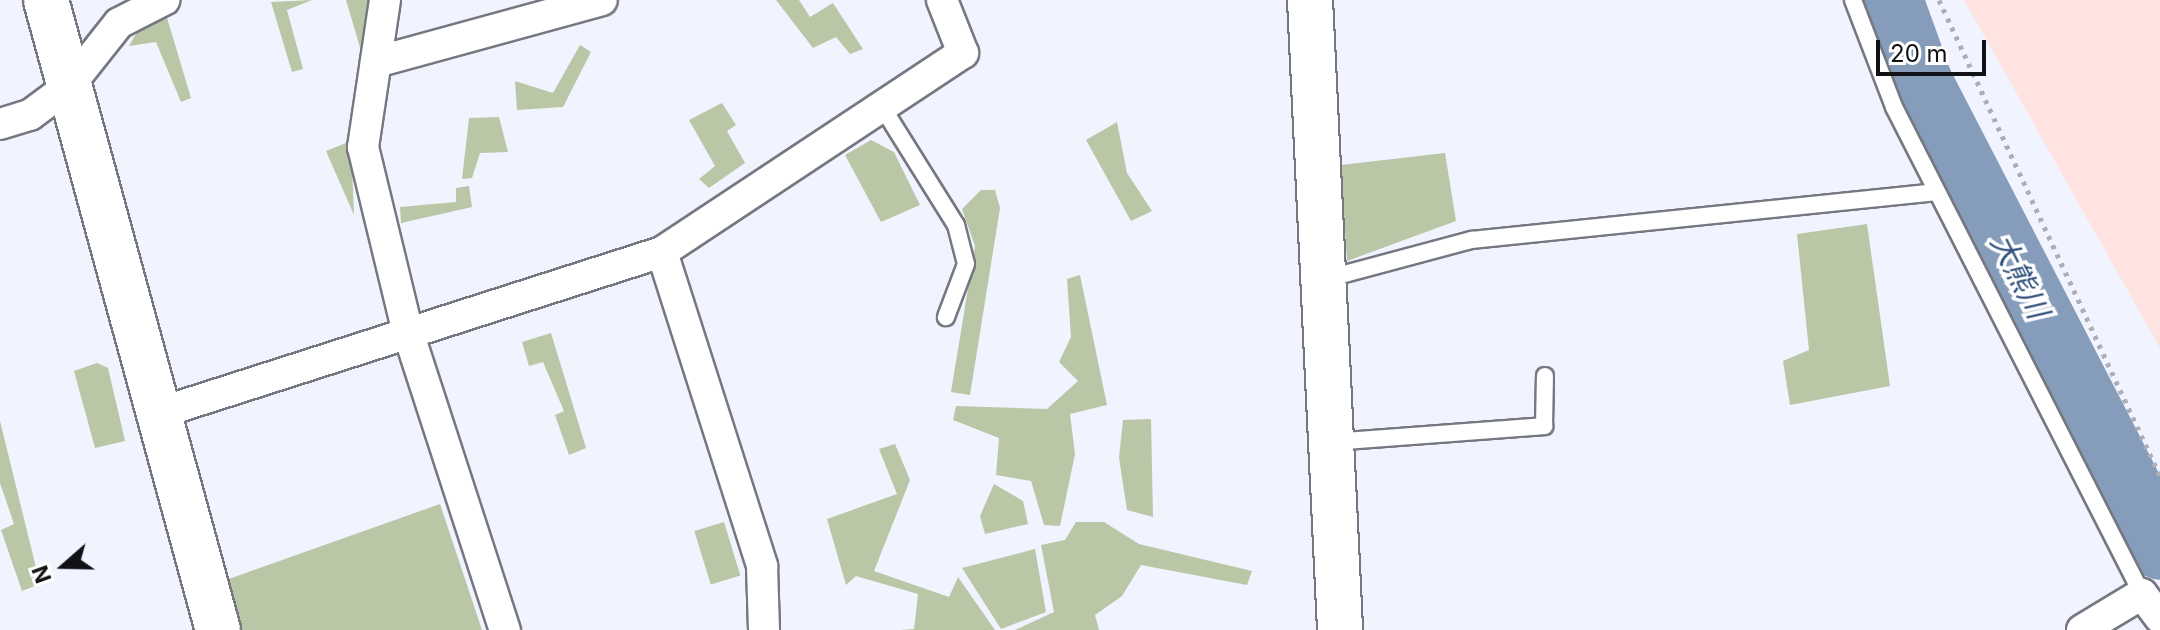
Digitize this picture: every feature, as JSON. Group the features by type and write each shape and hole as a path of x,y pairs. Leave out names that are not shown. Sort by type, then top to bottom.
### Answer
{"street":[{"path":"46,0 218,630"},
{"path":"0,124 30,115 69,86 119,23 164,0"},
{"path":"385,0 363,147 407,329 505,630"},
{"path":"376,62 602,0"},
{"path":"159,413 407,329 662,252 963,53 942,0"},
{"path":"1310,0 1340,630"},
{"path":"662,252 762,566 764,630"},
{"path":"2082,630 2151,606"}],"lane":[{"path":"1853,0 1937,192 2151,606"},
{"path":"881,105 956,225 966,264 946,317"},
{"path":"1325,279 1472,240 1937,192"},
{"path":"1332,442 1544,426 1545,376"}],"path":[{"path":"1939,0 2160,476"}],"shaded area":[{"path":"1964,0 2160,0 2160,348"}],"green space":[{"path":"312,0 287,10 303,69 292,72 271,2"},
{"path":"346,0 368,0 361,51"},
{"path":"776,0 799,0 810,17 833,3 863,49 850,54 836,37 813,48"},
{"path":"165,11 191,98 181,102 156,42 129,46 144,20"},
{"path":"580,45 591,52 563,107 517,110 515,81 553,93"},
{"path":"722,103 736,125 727,131 745,163 709,188 699,179 715,166 689,120"},
{"path":"499,117 508,152 480,153 472,178 462,179 469,118"},
{"path":"1117,122 1127,173 1152,211 1131,221 1086,140"},
{"path":"871,140 894,152 920,205 881,222 845,155"},
{"path":"351,141 354,215 326,151"},
{"path":"1445,153 1456,221 1347,261 1341,165"},
{"path":"469,186 472,207 401,223 400,207 456,202 456,188"},
{"path":"981,190 995,190 1000,208 970,395 951,392 975,246 962,209"},
{"path":"1867,224 1890,386 1790,405 1783,361 1809,350 1797,234"},
{"path":"1080,275 1107,405 1070,414 1075,454 1060,526 1044,525 1031,481 996,475 999,438 953,420 956,406 1047,409 1078,381 1059,362 1071,337 1067,279"},
{"path":"551,333 586,448 569,455 555,415 564,411 543,362 529,366 522,342"},
{"path":"97,363 108,368 125,441 95,448 74,371"},
{"path":"1151,419 1153,517 1127,510 1119,458 1123,420"},
{"path":"0,421 40,584 22,591 1,530 14,524 0,483"},
{"path":"895,444 910,480 874,571 949,597 958,577 995,630 901,630 914,629 918,594 856,576 846,585 827,519 897,494 879,449"},
{"path":"994,484 1023,501 1028,524 985,534 980,516"},
{"path":"440,504 482,630 239,630 226,580"},
{"path":"724,522 740,576 711,585 694,531"},
{"path":"1076,522 1104,522 1139,544 1252,571 1247,585 1141,565 1122,596 1095,615 1099,630 1015,630 1054,612 1041,545 1065,540"},
{"path":"1035,549 1046,612 1001,629 962,568"}],"waterway":[{"name":"大熊川","path":"1890,0 1920,83 2160,547"}]}
